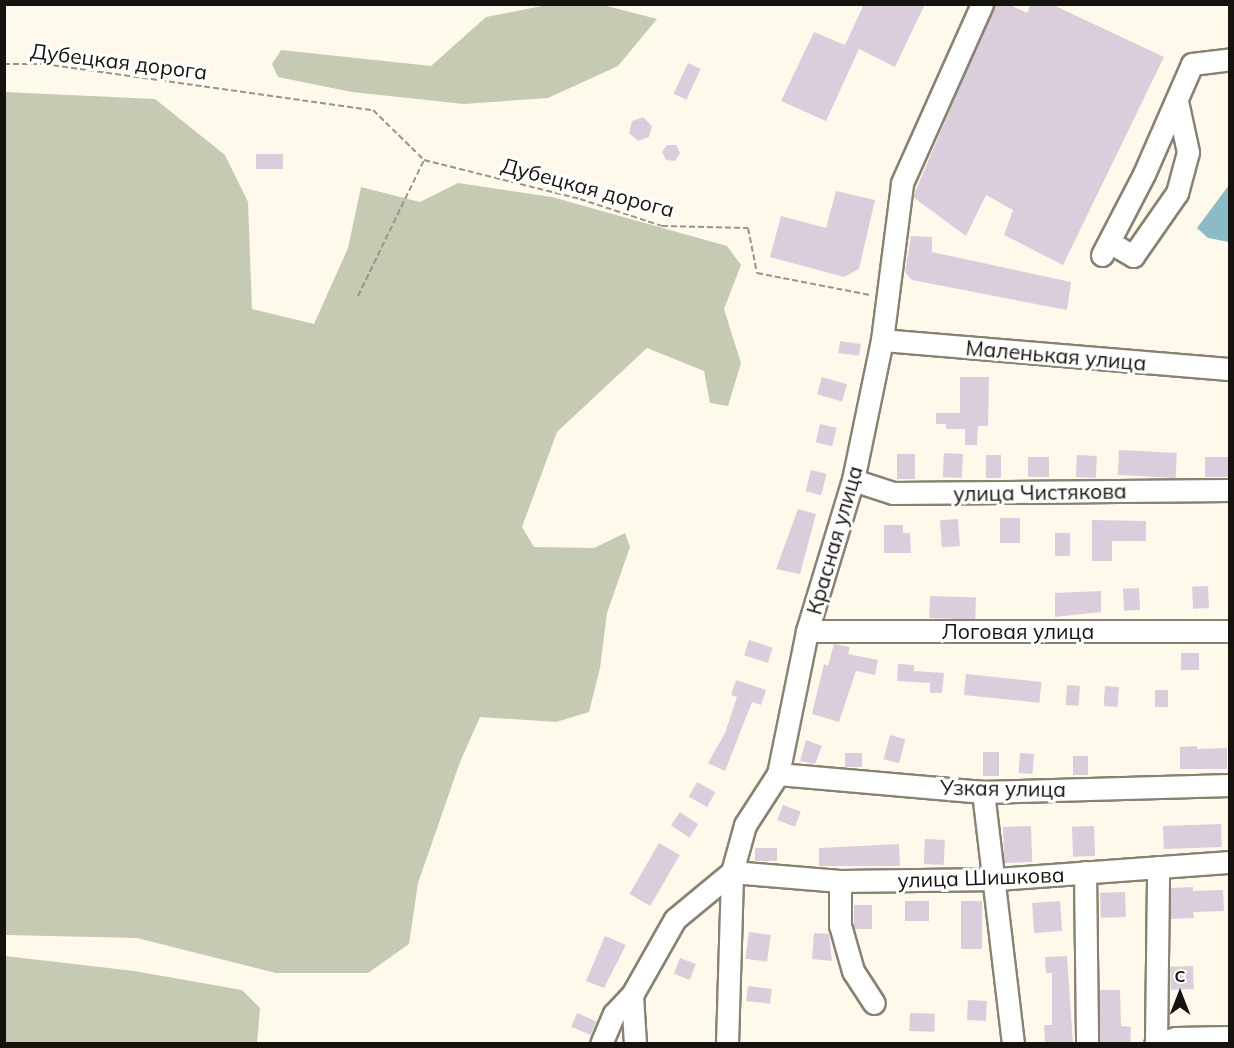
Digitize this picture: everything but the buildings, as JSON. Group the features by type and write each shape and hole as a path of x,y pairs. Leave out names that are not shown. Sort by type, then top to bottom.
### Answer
{"street":[{"name":"Красная улица","path":"727,1044 732,872 745,825 778,774 807,631 853,480 882,340 902,183 982,4"},
{"path":"1177,102 1188,152 1177,193 1133,256 1105,249 1177,102 1192,64 1230,59"},
{"name":"Маленькая улица","path":"882,340 1230,369"},
{"name":"улица Чистякова","path":"853,480 893,493 1230,490"},
{"name":"Логовая улица","path":"807,631 1230,631"},
{"name":"Узкая улица","path":"778,774 983,792 1230,785"},
{"path":"983,792 996,879 1013,1044"},
{"name":"улица Шишкова","path":"732,872 840,881 996,879 1230,862"},
{"path":"1158,867 1155,1043 1176,1038 1230,1037"},
{"path":"601,1044 614,1014 632,994 675,919 732,872"},
{"path":"1085,872 1087,1044"},
{"path":"840,881 840,925 853,971 874,1003"},
{"path":"632,994 635,1044"}],"path":[{"name":"Дубецкая дорога","path":"4,63 44,64 373,110 424,159 580,199 662,226 748,228 757,273 888,298"},
{"path":"358,296 424,159"}],"green space":[{"path":"552,4 603,5 657,19 618,66 548,98 464,104 352,92 278,77 272,64 281,50 431,66 486,17"},
{"path":"5,92 155,99 225,155 248,202 252,309 314,324 348,248 361,187 420,202 458,183 552,197 727,246 741,265 724,309 741,363 728,406 710,403 704,371 647,348 557,432 522,527 534,547 594,548 625,533 630,547 607,613 600,668 589,712 556,722 480,717 460,762 418,883 409,944 368,973 276,973 137,938 5,935"},
{"path":"5,956 134,971 242,990 260,1008 257,1043 5,1043"}],"water":[{"path":"1229,185 1229,242 1208,238 1197,228"}]}
